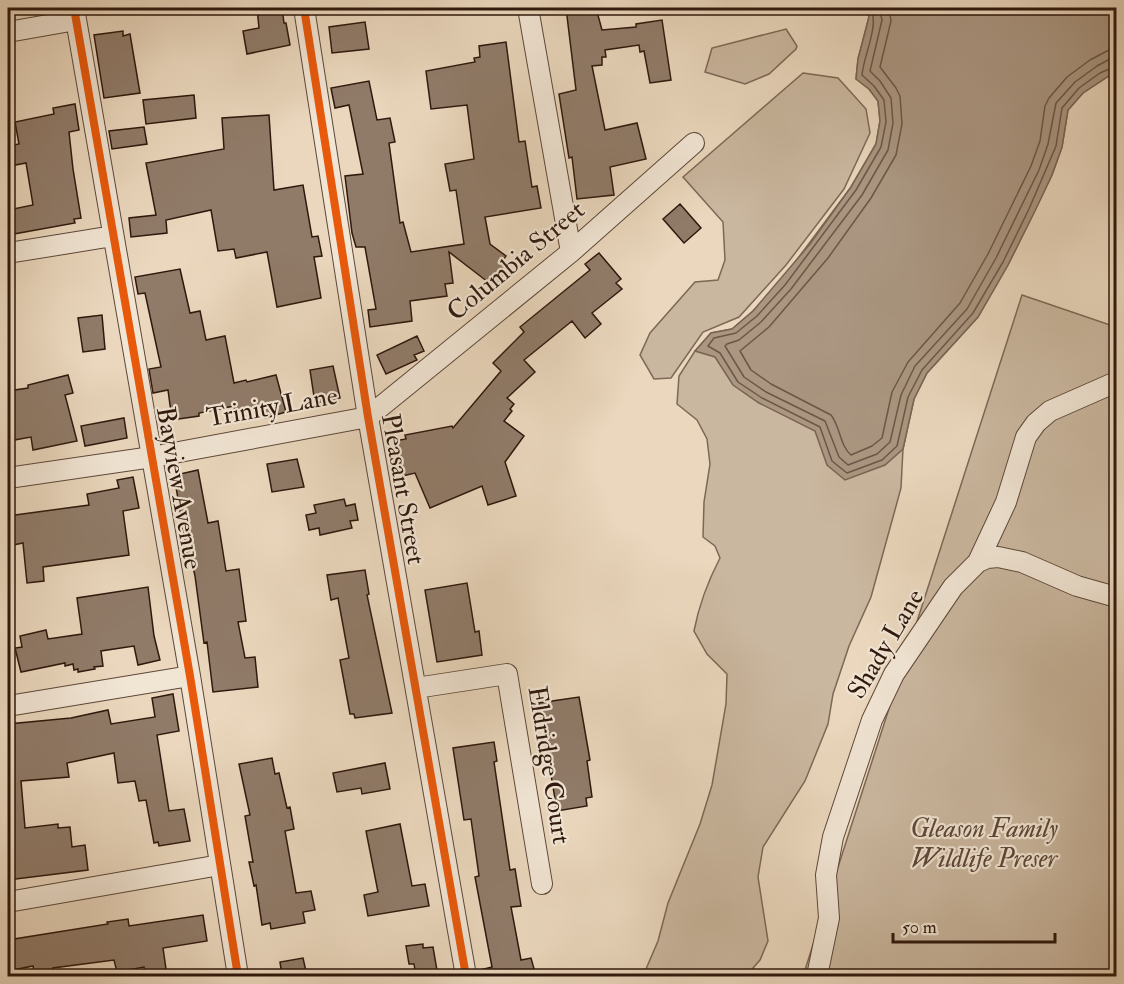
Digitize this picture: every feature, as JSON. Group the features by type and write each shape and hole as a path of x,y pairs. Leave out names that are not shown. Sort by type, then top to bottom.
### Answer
{"street":[{"name":"Pleasant Street","path":"304,8 368,417 465,976"},
{"path":"528,8 571,252"},
{"path":"8,32 75,14"},
{"name":"Bayview Avenue","path":"75,14 190,675 238,976"},
{"name":"Columbia Street","path":"368,417 571,252 694,143"},
{"path":"8,253 113,236"},
{"path":"978,562 1006,501 1026,437 1036,423 1050,411 1116,382"},
{"name":"Trinity Lane","path":"8,478 152,457 368,417"},
{"path":"978,562 998,557 1022,562 1077,586 1116,597"},
{"name":"Shady Lane","path":"818,976 829,918 826,875 833,837 872,720 894,674 926,626 953,587 978,562"},
{"name":"Eldridge Court","path":"416,688 507,674 542,884"},
{"path":"8,706 190,675"},
{"path":"8,902 220,865"}],"green space":[{"path":"865,8 1116,8 1116,71 1083,93 1068,110 1062,147 1052,175 1008,265 978,317 927,373 914,399 903,449 901,488 871,597 849,646 833,694 828,724 805,781 763,847 758,877 768,941 760,960 746,976 643,976 658,941 668,903 700,824 712,785 726,704 727,674 707,654 694,631 704,593 720,558 715,546 703,537 704,502 710,464 707,439 697,420 677,404 679,376 695,351 711,333 732,329 753,311 781,281 851,187 876,144 880,121 878,101 869,89 856,79 858,59 869,17"},
{"path":"786,29 797,46 796,49 769,74 745,84 705,72 712,48"},
{"path":"803,73 838,78 866,109 870,133 844,189 786,265 739,317 703,332 671,378 654,379 640,355 650,333 695,282 718,280 725,260 723,222 683,177"},
{"name":"Gleason Family Wildlife Preser","path":"1022,295 1116,327 1116,976 803,976"}],"water":[{"path":"865,8 1116,8 1116,71 1083,93 1068,110 1062,147 1035,211 978,317 927,373 914,399 903,449 885,465 845,480 827,465 815,431 759,403 733,385 715,357 695,351 711,333 732,329 753,311 810,244 851,187 876,144 880,121 878,101 869,89 856,79 858,59 869,17"}],"building":[{"path":"257,8 282,8 290,45 247,54 243,31 259,28"},
{"path":"566,8 596,8 602,30 636,27 636,24 662,20 671,80 650,83 644,51 640,52 639,45 605,50 606,57 602,57 602,65 592,66 605,130 637,123 646,159 610,167 614,195 577,199 572,157 569,158 559,94 576,90"},
{"path":"365,22 369,49 332,53 329,27"},
{"path":"123,31 123,36 130,34 140,93 104,98 94,35"},
{"path":"506,42 519,142 525,141 532,187 537,186 541,208 485,217 490,244 506,256 502,262 509,267 497,283 491,278 488,282 449,252 453,283 445,284 447,296 410,301 412,321 370,327 368,310 376,309 365,247 356,247 352,233 345,176 363,174 349,105 335,108 331,88 369,81 377,120 390,118 395,142 389,143 400,223 403,222 411,252 464,244 456,190 450,191 445,164 474,159 467,105 431,109 426,71 475,62 474,58 480,57 479,46"},
{"path":"194,95 196,118 146,124 143,100"},
{"path":"75,104 79,130 69,132 81,218 74,219 75,223 8,235 8,210 33,205 26,163 10,166 8,146 19,144 15,122 54,114 53,108"},
{"path":"269,115 274,190 303,185 312,237 318,236 322,256 314,257 321,298 277,307 267,252 236,258 234,249 218,251 211,210 166,220 167,233 131,237 129,218 156,215 146,163 224,149 222,118"},
{"path":"144,127 147,144 112,149 109,131"},
{"path":"680,204 701,228 684,243 663,219"},
{"path":"599,253 621,279 616,283 622,289 592,313 601,324 585,338 572,321 524,360 535,372 507,398 514,404 510,409 512,411 504,421 524,436 505,462 516,496 488,505 482,486 430,508 415,473 402,476 394,441 406,439 405,435 452,426 453,428 501,371 493,363 524,332 520,327 590,270 585,264"},
{"path":"180,269 190,313 200,311 206,340 225,336 234,383 276,375 286,412 265,418 262,405 235,410 234,406 199,413 199,416 172,420 168,390 153,393 149,369 161,367 145,293 138,294 135,277"},
{"path":"102,315 105,349 83,352 78,318"},
{"path":"417,336 424,351 414,355 417,360 386,374 377,355"},
{"path":"333,366 340,398 315,403 310,370"},
{"path":"68,375 73,393 65,395 77,441 33,450 31,437 14,440 8,391 28,388 28,385"},
{"path":"124,418 127,438 85,446 81,426"},
{"path":"297,459 304,487 272,492 267,464"},
{"path":"198,470 208,523 218,521 226,571 239,569 246,621 238,622 245,658 255,657 258,687 213,692 207,642 204,643 195,576 191,558 188,559 175,481 181,479 180,474"},
{"path":"133,477 139,508 123,511 129,555 43,567 44,581 27,583 23,543 8,546 8,516 89,505 87,494 119,488 117,480"},
{"path":"344,499 346,506 355,504 358,520 350,521 352,528 320,535 319,528 309,530 306,515 316,513 314,505"},
{"path":"365,570 369,594 367,595 392,713 355,718 354,714 350,714 340,660 349,658 338,598 331,600 327,575"},
{"path":"467,583 475,632 479,631 482,655 437,662 425,590"},
{"path":"148,587 154,636 160,660 138,665 134,646 101,651 103,666 94,667 95,669 78,672 78,669 74,670 73,664 65,666 65,663 21,672 15,648 22,647 20,636 46,630 48,639 82,634 77,598"},
{"path":"173,694 179,731 157,735 169,811 184,809 190,841 159,846 158,842 154,843 146,800 139,801 135,781 118,783 114,753 67,763 69,777 21,781 25,828 58,824 58,828 70,827 72,847 85,845 88,870 8,880 8,724 71,718 108,710 111,724 155,717 152,698"},
{"path":"579,697 590,760 587,761 592,797 586,798 587,806 557,811 539,703"},
{"path":"494,742 497,761 494,762 510,870 515,869 521,906 511,907 521,960 531,958 536,976 481,976 480,970 492,967 475,877 479,876 471,819 464,820 453,748"},
{"path":"272,758 275,774 279,773 287,808 290,807 294,829 285,831 296,893 311,891 315,910 303,912 305,923 271,929 270,923 262,925 256,885 254,886 249,862 253,862 245,816 250,815 239,764"},
{"path":"385,763 390,789 362,794 361,788 337,792 333,773"},
{"path":"400,824 412,886 425,884 429,906 368,916 364,895 378,892 366,831"},
{"path":"203,915 207,941 163,948 167,976 146,976 144,967 117,972 114,960 53,968 54,973 37,976 35,976 33,966 8,971 8,940 128,919 129,926"},
{"path":"423,944 423,948 433,947 438,976 416,976 414,964 409,964 406,946"},
{"path":"303,958 307,976 282,976 280,962"}],"cycle path":[{"path":"74,8 190,676 238,976"},
{"path":"304,8 368,417 466,976"}]}
